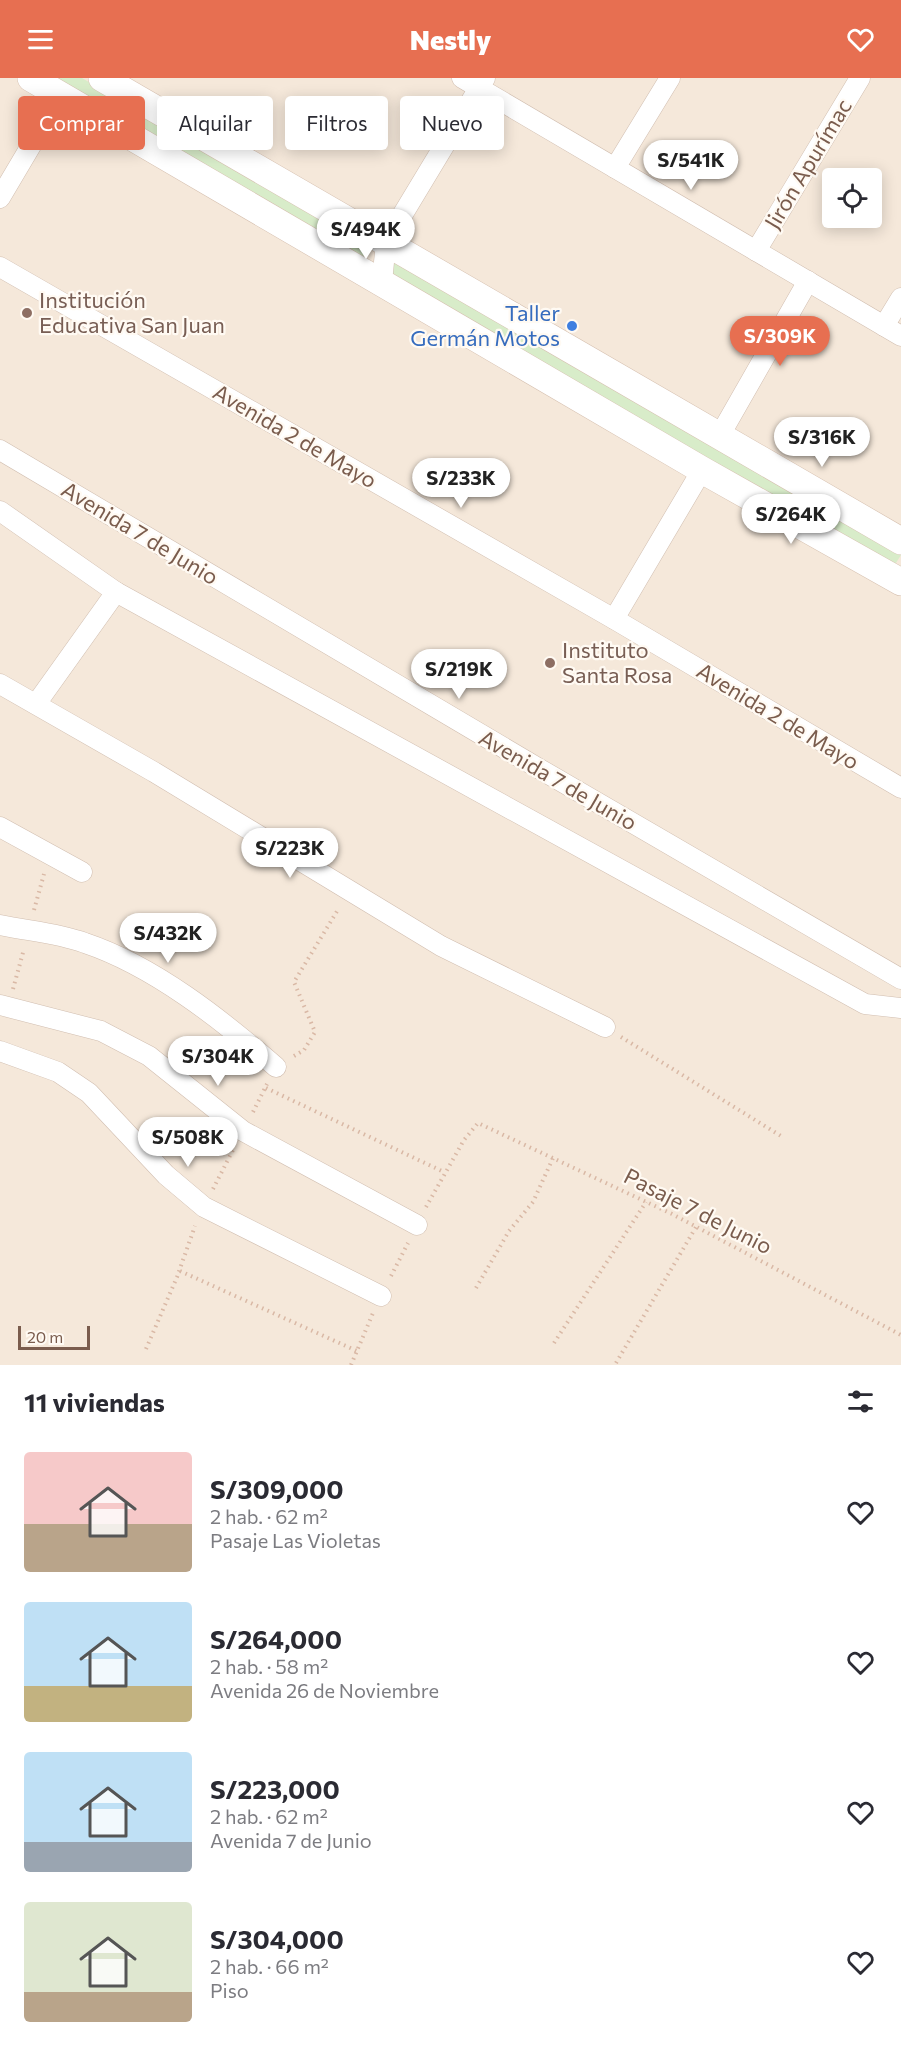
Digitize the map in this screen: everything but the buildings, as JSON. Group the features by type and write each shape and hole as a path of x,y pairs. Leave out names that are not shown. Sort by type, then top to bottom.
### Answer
{"main road":[{"path":"32,78 702,470 901,582"},
{"path":"102,78 901,541"}],"street":[{"path":"615,168 670,78"},
{"name":"Jirón Apurímac","path":"756,251 860,78"},
{"path":"382,282 386,242 475,81 615,168 893,331 901,298"},
{"path":"0,198 61,95"},
{"name":"Avenida 2 de Mayo","path":"0,267 614,619 901,788"},
{"path":"720,435 808,282"},
{"name":"Avenida 7 de Junio","path":"0,450 538,768 901,978"},
{"path":"614,619 702,470"},
{"name":"Avenida 7 de Junio","path":"0,511 116,592 865,1004 901,1008"},
{"path":"36,704 116,592"},
{"path":"0,684 154,772 441,946 605,1027"},
{"path":"0,827 82,872"},
{"path":"0,925 86,943 138,968 196,1003 276,1067"},
{"path":"0,1005 101,1031 148,1056 243,1131 417,1225"},
{"path":"0,1050 58,1072 89,1092 166,1175 204,1207 381,1296"}],"path":[{"path":"605,1027 781,1136"},
{"path":"265,1088 444,1172"},
{"name":"Pasaje 7 de Junio","path":"478,1123 696,1227 901,1335"},
{"path":"476,1288 509,1231 533,1202 553,1158"},
{"path":"554,1343 646,1202"},
{"path":"146,1349 180,1271 192,1233 204,1207"},
{"path":"616,1363 696,1227"},
{"path":"180,1271 357,1351"}],"shaded area":[{"path":"0,78 901,78 901,1365 0,1365"}],"green space":[{"path":"56,78 82,78 113,96 87,96"},
{"path":"145,115 157,122 157,137 145,130"},
{"path":"179,150 204,150 369,247 363,258"},
{"path":"395,261 901,555 894,566 388,272"}],"place":[{"name":"Institución Educativa San Juan","path":"27,313"},
{"name":"Taller Germán Motos","path":"572,326"},
{"name":"Instituto Santa Rosa","path":"550,663"}]}
